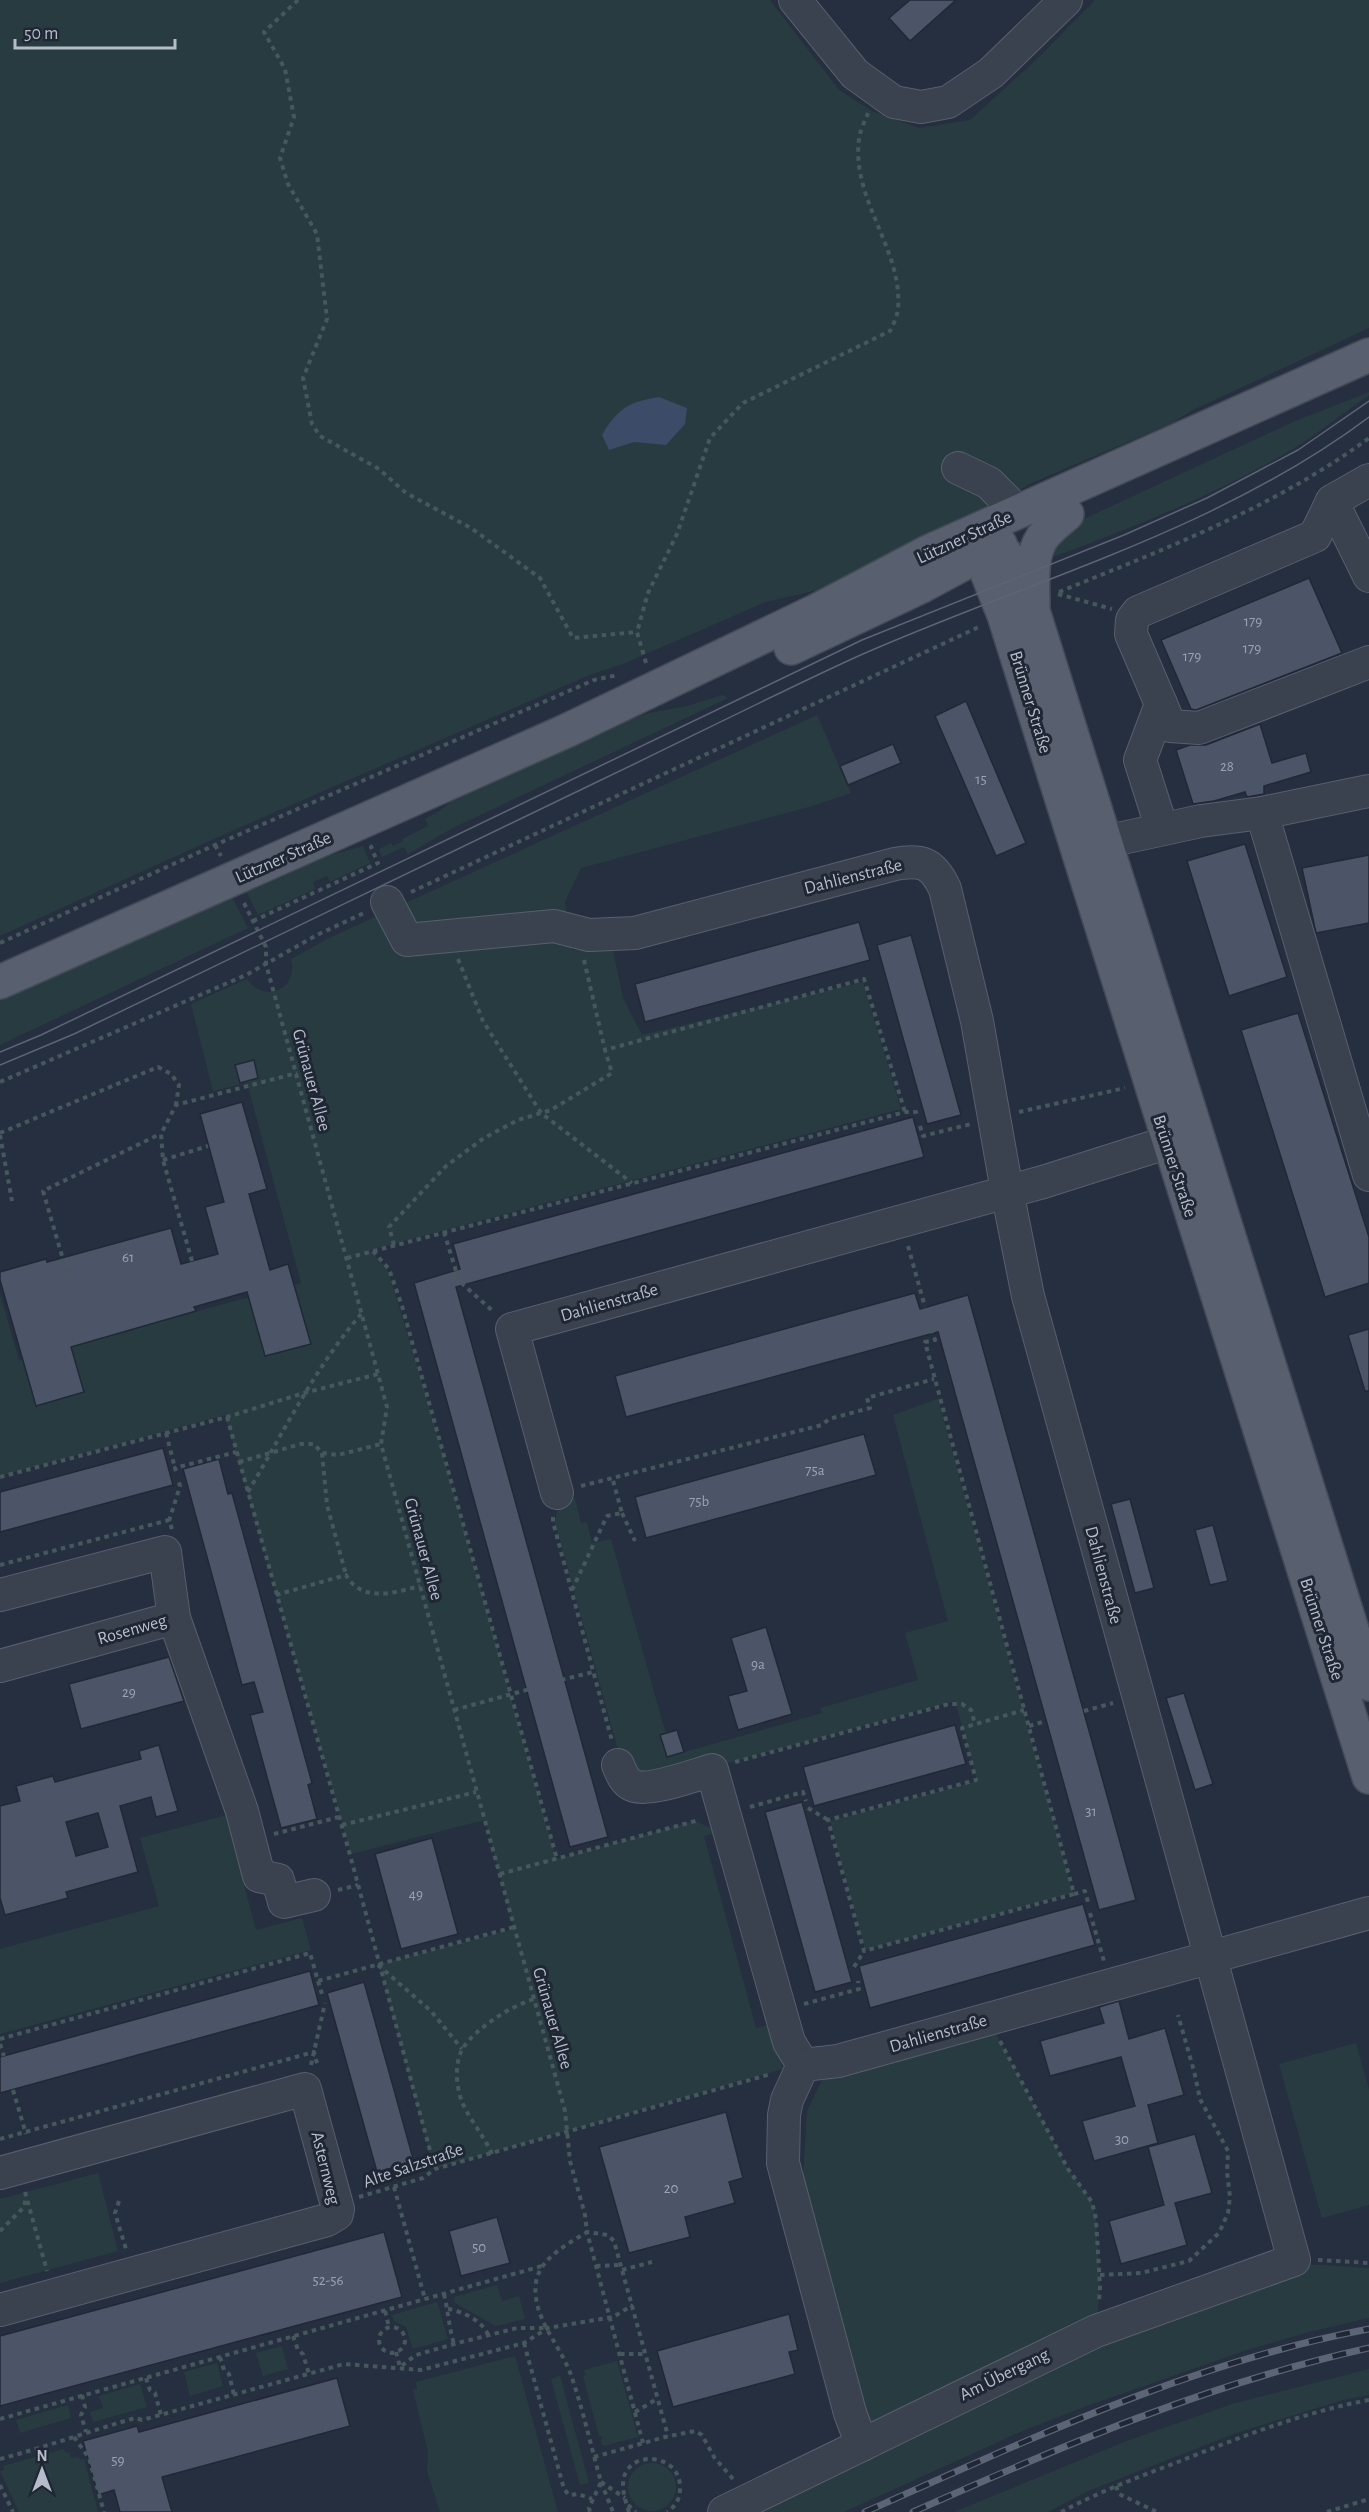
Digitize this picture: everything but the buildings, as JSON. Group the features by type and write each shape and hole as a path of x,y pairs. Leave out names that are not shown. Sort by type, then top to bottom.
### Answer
{"main road":[{"name":"Lützner Straße","path":"0,982 566,731 816,611 989,535 1369,355"},
{"name":"Lützner Straße","path":"566,731 654,705 724,680 938,578 989,535 1067,514 1369,380"},
{"path":"938,578 960,580 992,600 1009,617 1033,570 1036,551 1043,537 1067,514"},
{"name":"Brünner Straße","path":"989,535 1009,617 1182,1138 1369,1684"},
{"name":"Brünner Straße","path":"1009,617 1104,842 1182,1138 1369,1777"}],"street":[{"path":"795,0 855,74 894,102 921,107 948,102 991,73 1066,0"},
{"path":"958,468 989,483 989,535"},
{"path":"1369,480 1332,501 1315,536 1138,612 1132,621 1131,634 1170,726 1199,728 1369,662"},
{"path":"1332,501 1369,576"},
{"path":"1161,704 1140,760 1162,829"},
{"path":"1104,842 1201,821 1262,813 1369,791"},
{"path":"1262,813 1369,1175"},
{"name":"Dahlienstraße","path":"589,935 634,933 912,861 927,864 938,874 945,889 977,1021 1028,1296 1294,2260"},
{"path":"387,902 407,940 554,926 589,935"},
{"name":"Dahlienstraße","path":"512,1329 1007,1191 1182,1138"},
{"path":"512,1329 556,1492"},
{"path":"0,1596 165,1552"},
{"name":"Rosenweg","path":"0,1666 174,1618 165,1552"},
{"path":"174,1618 242,1811 260,1876 278,1880 284,1902 314,1895"},
{"path":"618,1765 623,1777 632,1786 647,1787 712,1770 789,2042 803,2065 787,2100 783,2115 783,2163 850,2414 862,2445"},
{"name":"Dahlienstraße","path":"803,2065 838,2061 1369,1913"},
{"path":"20,2175 306,2089"},
{"name":"Asternweg","path":"0,2310 327,2220 337,2214 338,2203 306,2089"},
{"name":"Am Übergang","path":"736,2507 995,2378 1096,2331 1294,2260"}],"path":[{"path":"298,0 264,32 285,69 294,117 280,158 288,184 317,234 327,318 303,378 312,424 320,436 379,469 406,493 471,528 540,578 573,638 637,632"},
{"path":"646,664 637,632 648,593 677,534 710,438 743,403 890,331 898,310 894,264 873,219 861,179 859,149 859,139 875,89"},
{"path":"1136,615 1056,593 1209,530 1259,506 1308,479 1369,438"},
{"path":"0,1082 246,975 317,935 387,902 448,877 1009,617"},
{"path":"638,667 656,659"},
{"path":"0,943 226,840 594,680 621,674"},
{"path":"253,921 378,863 371,847 379,844"},
{"name":"Grünauer Allee","path":"232,879 266,947 266,964 379,1374 387,1407 381,1444 565,2111 570,2161 644,2443"},
{"path":"394,1245 389,1227 446,1166 484,1138 518,1120 550,1110 612,1073 584,961 589,935"},
{"path":"449,936 483,1021 541,1113 632,1183"},
{"path":"605,1050 864,979 905,1112"},
{"path":"12,1201 0,1134 158,1067 171,1074 179,1085 176,1105 160,1134 43,1191 67,1273"},
{"path":"176,1105 297,1073"},
{"path":"920,1126 923,1136 1129,1087"},
{"path":"347,1258 905,1112 916,1112 918,1116"},
{"path":"160,1134 163,1160 192,1261"},
{"path":"163,1160 208,1146"},
{"path":"901,1220 925,1307"},
{"path":"444,1232 459,1281 512,1329"},
{"path":"372,1251 390,1269 402,1306 557,1859"},
{"path":"247,1492 304,1393 361,1313"},
{"path":"931,1329 934,1340 925,1342 934,1379 1074,1894"},
{"path":"0,1477 379,1374"},
{"path":"618,1765 553,1522 556,1492 612,1476 822,1425 829,1419 870,1408 867,1398 934,1379"},
{"path":"227,1417 342,1825 435,2169"},
{"path":"166,1433 175,1470 236,1452"},
{"path":"239,1462 301,1444 314,1444 322,1453 327,1505 346,1575 351,1584 361,1591 375,1594 420,1586"},
{"path":"322,1453 338,1455 381,1444"},
{"path":"612,1476 622,1513 634,1541"},
{"path":"165,1552 170,1520 180,1486 178,1479"},
{"path":"572,1590 607,1516 622,1513"},
{"path":"276,1595 346,1575"},
{"path":"561,1680 593,1672"},
{"path":"454,1710 530,1689"},
{"path":"1084,1711 1137,1696"},
{"path":"712,1770 949,1704 962,1704 971,1710 975,1724"},
{"path":"828,1820 976,1780 962,1728 1024,1710"},
{"path":"1029,1726 1046,1721"},
{"path":"342,1825 476,1792"},
{"path":"500,1874 803,1792 806,1801"},
{"path":"808,1808 828,1820 864,1951"},
{"path":"250,1840 339,1817"},
{"path":"854,1967 864,1951 1074,1894 1085,1892 1088,1902"},
{"path":"1090,1912 1110,1985"},
{"path":"318,1981 514,1927"},
{"path":"0,2039 310,1953 322,1994"},
{"path":"378,1965 431,2011 462,2049"},
{"path":"780,2011 859,1989 858,1981"},
{"path":"492,2154 462,2102 457,2083 457,2065 462,2049 473,2037 499,2016 534,1999"},
{"path":"306,2089 325,2003"},
{"path":"1100,2276 1141,2273 1189,2261 1219,2233 1228,2213 1230,2197 1227,2172 1228,2151 1200,2099 1178,2015"},
{"path":"988,2019 1068,2169 1092,2202 1096,2219 1100,2276 1096,2331"},
{"path":"0,2044 4,2056"},
{"path":"566,2133 803,2065"},
{"path":"0,2231 24,2207 13,2090"},
{"name":"Alte Salzstraße","path":"338,2203 423,2178 435,2169 566,2133"},
{"path":"20,2175 54,2295"},
{"path":"394,2187 425,2299"},
{"path":"119,2201 115,2213 133,2274"},
{"path":"613,2512 601,2482 571,2374 536,2306 536,2281 543,2266 560,2250 587,2232 608,2235 613,2239 668,2436"},
{"path":"1294,2260 1369,2263"},
{"path":"596,2266 622,2268 652,2262"},
{"path":"0,2419 543,2266"},
{"path":"444,2294 448,2309 447,2319 454,2344"},
{"path":"400,2367 416,2355 488,2335 517,2328 548,2328 610,2318 633,2306"},
{"path":"448,2309 456,2310 479,2323 488,2335"},
{"path":"385,2310 389,2327"},
{"path":"389,2327 402,2331 405,2339 403,2347 396,2352 385,2350 380,2343 382,2331 389,2327"},
{"path":"0,2459 135,2418 142,2420 344,2364 421,2370 524,2343 548,2328"},
{"path":"293,2336 298,2350 303,2354 309,2374"},
{"path":"524,2343 564,2489 569,2495 578,2494 592,2499"},
{"path":"396,2352 400,2367"},
{"path":"620,2354 646,2354"},
{"path":"220,2357 224,2370 229,2374 234,2395"},
{"path":"146,2378 150,2390 155,2394 160,2415"},
{"path":"82,2395 86,2407 81,2415 86,2432"},
{"path":"635,2412 658,2399"},
{"path":"1061,2512 1116,2486 1237,2438 1344,2404 1369,2400"},
{"path":"594,2457 668,2436 695,2431 702,2435 714,2457 740,2485 736,2507"},
{"path":"74,2437 90,2458 105,2512"},
{"path":"629,2512 625,2498 624,2478 631,2466 645,2459 661,2460 675,2469 680,2484 677,2501 667,2512"},
{"path":"590,2512 588,2508 601,2482"},
{"path":"601,2482 625,2498 628,2506 636,2512"},
{"path":"0,2485 14,2512"},
{"path":"1116,2486 1119,2494 1157,2512"},
{"path":"1327,2512 1369,2499"}],"green space":[{"path":"0,0 770,0 839,90 872,111 919,128 970,120 1036,60 1095,0 1369,0 1369,328 1191,411 1170,424 1034,482 978,513 822,589 766,602 623,664 592,674 218,837 0,936"},
{"path":"1369,392 1369,395 1321,430 1262,467 1139,524 1045,560 1059,535 1088,517 1293,422"},
{"path":"723,695 728,698 453,828 408,854 404,847 382,857 379,849 391,843 393,846 428,826 425,819 438,812 463,792 611,726 649,713 687,706"},
{"path":"817,715 851,793 809,807 581,868 565,902 572,950 611,941 623,998 642,1035 863,982 901,1109 370,1250 387,1269 399,1306 439,1439 556,1859 695,1821 720,1832 704,1836 756,2028 772,2024 783,2069 434,2169 379,1964 514,1929 485,1820 351,1854 225,1415 0,1476 0,1294 19,1360 301,1283 247,1083 213,1091 191,1004 247,979 254,987 262,991 278,990 290,979 291,959 329,938"},
{"path":"363,846 370,863 330,882 327,876 313,882 315,889 258,915 246,891 289,867"},
{"path":"232,897 248,928 0,1045 0,996"},
{"path":"938,1399 1073,1893 865,1950 830,1821 977,1781 955,1701 629,1790 555,1522 559,1501 575,1498 581,1523 587,1522 592,1543 611,1539 666,1734 667,1757 822,1713 820,1708 918,1680 905,1633 948,1621 893,1415"},
{"path":"242,1811 259,1876 243,1881 256,1930 302,1918 311,1950 0,2034 0,1949 159,1906 140,1838"},
{"path":"988,2019 1068,2169 1092,2202 1096,2219 1100,2287 1096,2331 874,2439 803,2179 807,2111 822,2080 838,2061"},
{"path":"1356,2043 1369,2090 1369,2205 1322,2218 1279,2064"},
{"path":"98,2173 118,2251 0,2283 0,2199"},
{"path":"1305,2264 1369,2268 1369,2318 1244,2351 1084,2407 1020,2432 844,2512 751,2512 1014,2379"},
{"path":"497,2285 502,2301 519,2296 525,2319 496,2326 455,2303 454,2297"},
{"path":"437,2302 448,2339 413,2349 406,2327 394,2321 392,2315"},
{"path":"282,2346 288,2369 263,2376 256,2353"},
{"path":"515,2356 558,2512 440,2512 427,2471 428,2452 413,2390 417,2389 416,2382"},
{"path":"617,2361 638,2437 604,2446 601,2444 602,2436 599,2436 583,2376 586,2375 584,2370"},
{"path":"217,2363 223,2386 190,2396 184,2372"},
{"path":"1369,2369 1369,2395 1343,2400 1236,2433 1088,2491 1048,2512 954,2512 1124,2442 1232,2404"},
{"path":"560,2376 589,2483 580,2485 551,2379"},
{"path":"140,2384 147,2407 93,2422 90,2412 103,2408 99,2396"},
{"path":"68,2405 71,2418 20,2433 16,2420"},
{"path":"64,2449 66,2453 70,2452 71,2458 84,2459 98,2512 19,2512 0,2471 4,2470 3,2466"},
{"path":"652,2463 669,2470 676,2487 669,2504 652,2511 635,2504 628,2487 635,2470"}],"water":[{"path":"659,397 687,408 685,424 666,445 634,442 609,450 602,435 613,418 632,404"}],"tram line":[{"path":"0,1052 41,1035 862,640 1124,535 1207,498 1298,450 1369,401"},
{"path":"0,1065 74,1034 854,658 1119,552 1184,523 1248,492 1310,457 1369,417"}],"railway":[{"path":"865,2512 1049,2431 1175,2382 1303,2343 1369,2329"},
{"path":"913,2512 1024,2463 1137,2418 1251,2379 1369,2348"}]}
